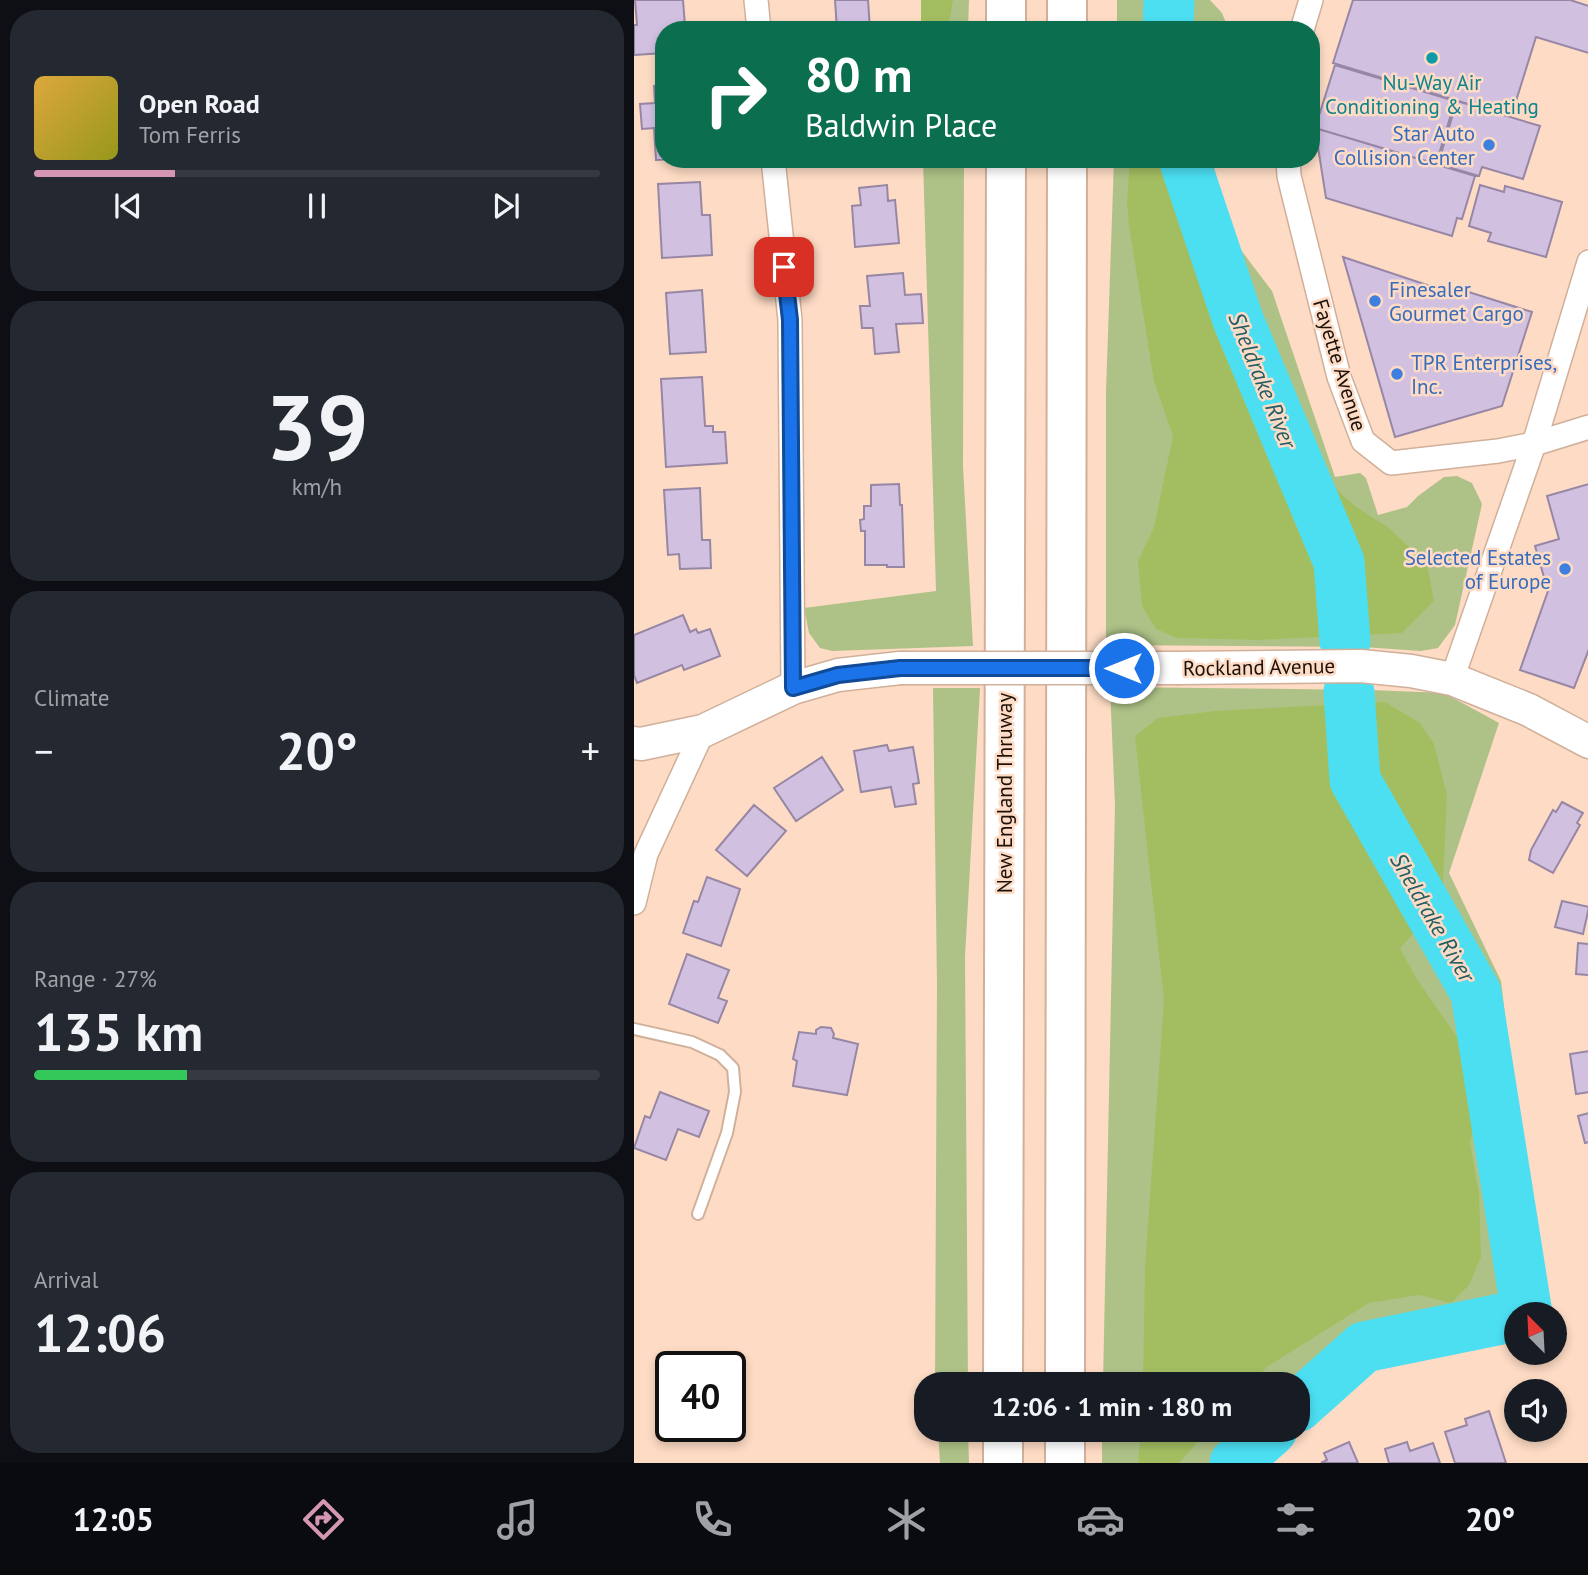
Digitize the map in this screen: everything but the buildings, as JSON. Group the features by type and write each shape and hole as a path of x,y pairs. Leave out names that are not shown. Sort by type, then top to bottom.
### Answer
{"highway":[{"path":"1006,0 1006,21"},
{"path":"1067,0 1067,21"},
{"name":"New England Thruway","path":"1003,1372 1006,168"},
{"path":"1065,1372 1067,168"},
{"path":"1003,1442 1003,1463"},
{"path":"1064,1463 1065,1442"}],"street":[{"path":"756,0 758,21"},
{"path":"1305,21 1311,0"},
{"path":"774,168 790,320 793,688"},
{"name":"Fayette Avenue","path":"1289,168 1339,377 1363,442 1391,463 1498,452 1588,427"},
{"path":"1452,679 1534,444 1588,262"},
{"name":"Rockland Avenue","path":"634,743 641,744 703,731 793,688 838,675 900,668 1361,666 1411,671 1452,679 1529,710 1588,743"},
{"path":"634,903 646,854 703,731"}],"lane":[{"path":"634,1029 692,1042 720,1055 733,1068 735,1092 727,1133 698,1214"}],"green space":[{"path":"921,0 969,0 968,21 921,21"},
{"path":"921,0 953,0 950,21 921,21"},
{"path":"1117,0 1210,0 1225,21 1117,21"},
{"path":"1148,0 1185,0 1187,21 1145,21"},
{"path":"923,168 964,168 963,467 973,646 832,651 820,648 809,633 804,608 936,591"},
{"path":"1114,168 1214,168 1231,237 1272,291 1335,477 1360,473 1366,478 1378,515 1407,507 1444,477 1457,476 1472,483 1482,504 1455,625 1438,648 1421,651 1363,647 1106,645 1106,392"},
{"path":"1129,168 1200,168 1202,189 1221,245 1246,287 1321,476 1355,506 1389,528 1427,564 1434,601 1402,633 1259,640 1177,638 1156,629 1142,606 1138,561 1154,527 1173,436 1154,381 1127,202"},
{"path":"1110,687 1444,693 1499,723 1449,873 1501,981 1540,1302 1504,1302 1504,1338 1349,1375 1351,1385 1310,1416 1310,1372 1103,1372 1115,805"},
{"path":"933,688 980,688 965,957 968,1372 935,1372 937,985"},
{"path":"1385,702 1420,723 1434,744 1447,795 1442,903 1400,948 1416,978 1471,1057 1481,1098 1470,1143 1479,1193 1481,1257 1469,1285 1451,1303 1419,1295 1369,1303 1262,1372 1143,1372 1145,1267 1164,1000 1135,736 1158,718 1215,711"},
{"path":"939,1442 968,1442 969,1463 940,1463"},
{"path":"1102,1442 1277,1442 1250,1463 1102,1463"},
{"path":"1140,1442 1197,1442 1179,1463 1138,1463"}],"waterway":[{"name":"Sheldrake River","path":"1168,21 1169,0"},
{"name":"Sheldrake River","path":"1187,168 1238,320 1339,562 1345,641"},
{"name":"Sheldrake River","path":"1349,692 1355,780 1476,993 1525,1302"},
{"name":"Sheldrake River","path":"1310,1395 1364,1347 1504,1318"},
{"name":"Sheldrake River","path":"1235,1463 1259,1442"}],"place":[{"name":"Nu-Way Air Conditioning & Heating","path":"1432,58"},
{"name":"Star Auto Collision Center","path":"1489,145"},
{"name":"Finesaler Gourmet Cargo","path":"1375,301"},
{"name":"TPR Enterprises, Inc.","path":"1397,374"},
{"name":"Selected Estates of Europe","path":"1565,569"}],"route":[{"path":"784,267 790,320 793,688 838,675 900,668 1124,668"}]}
